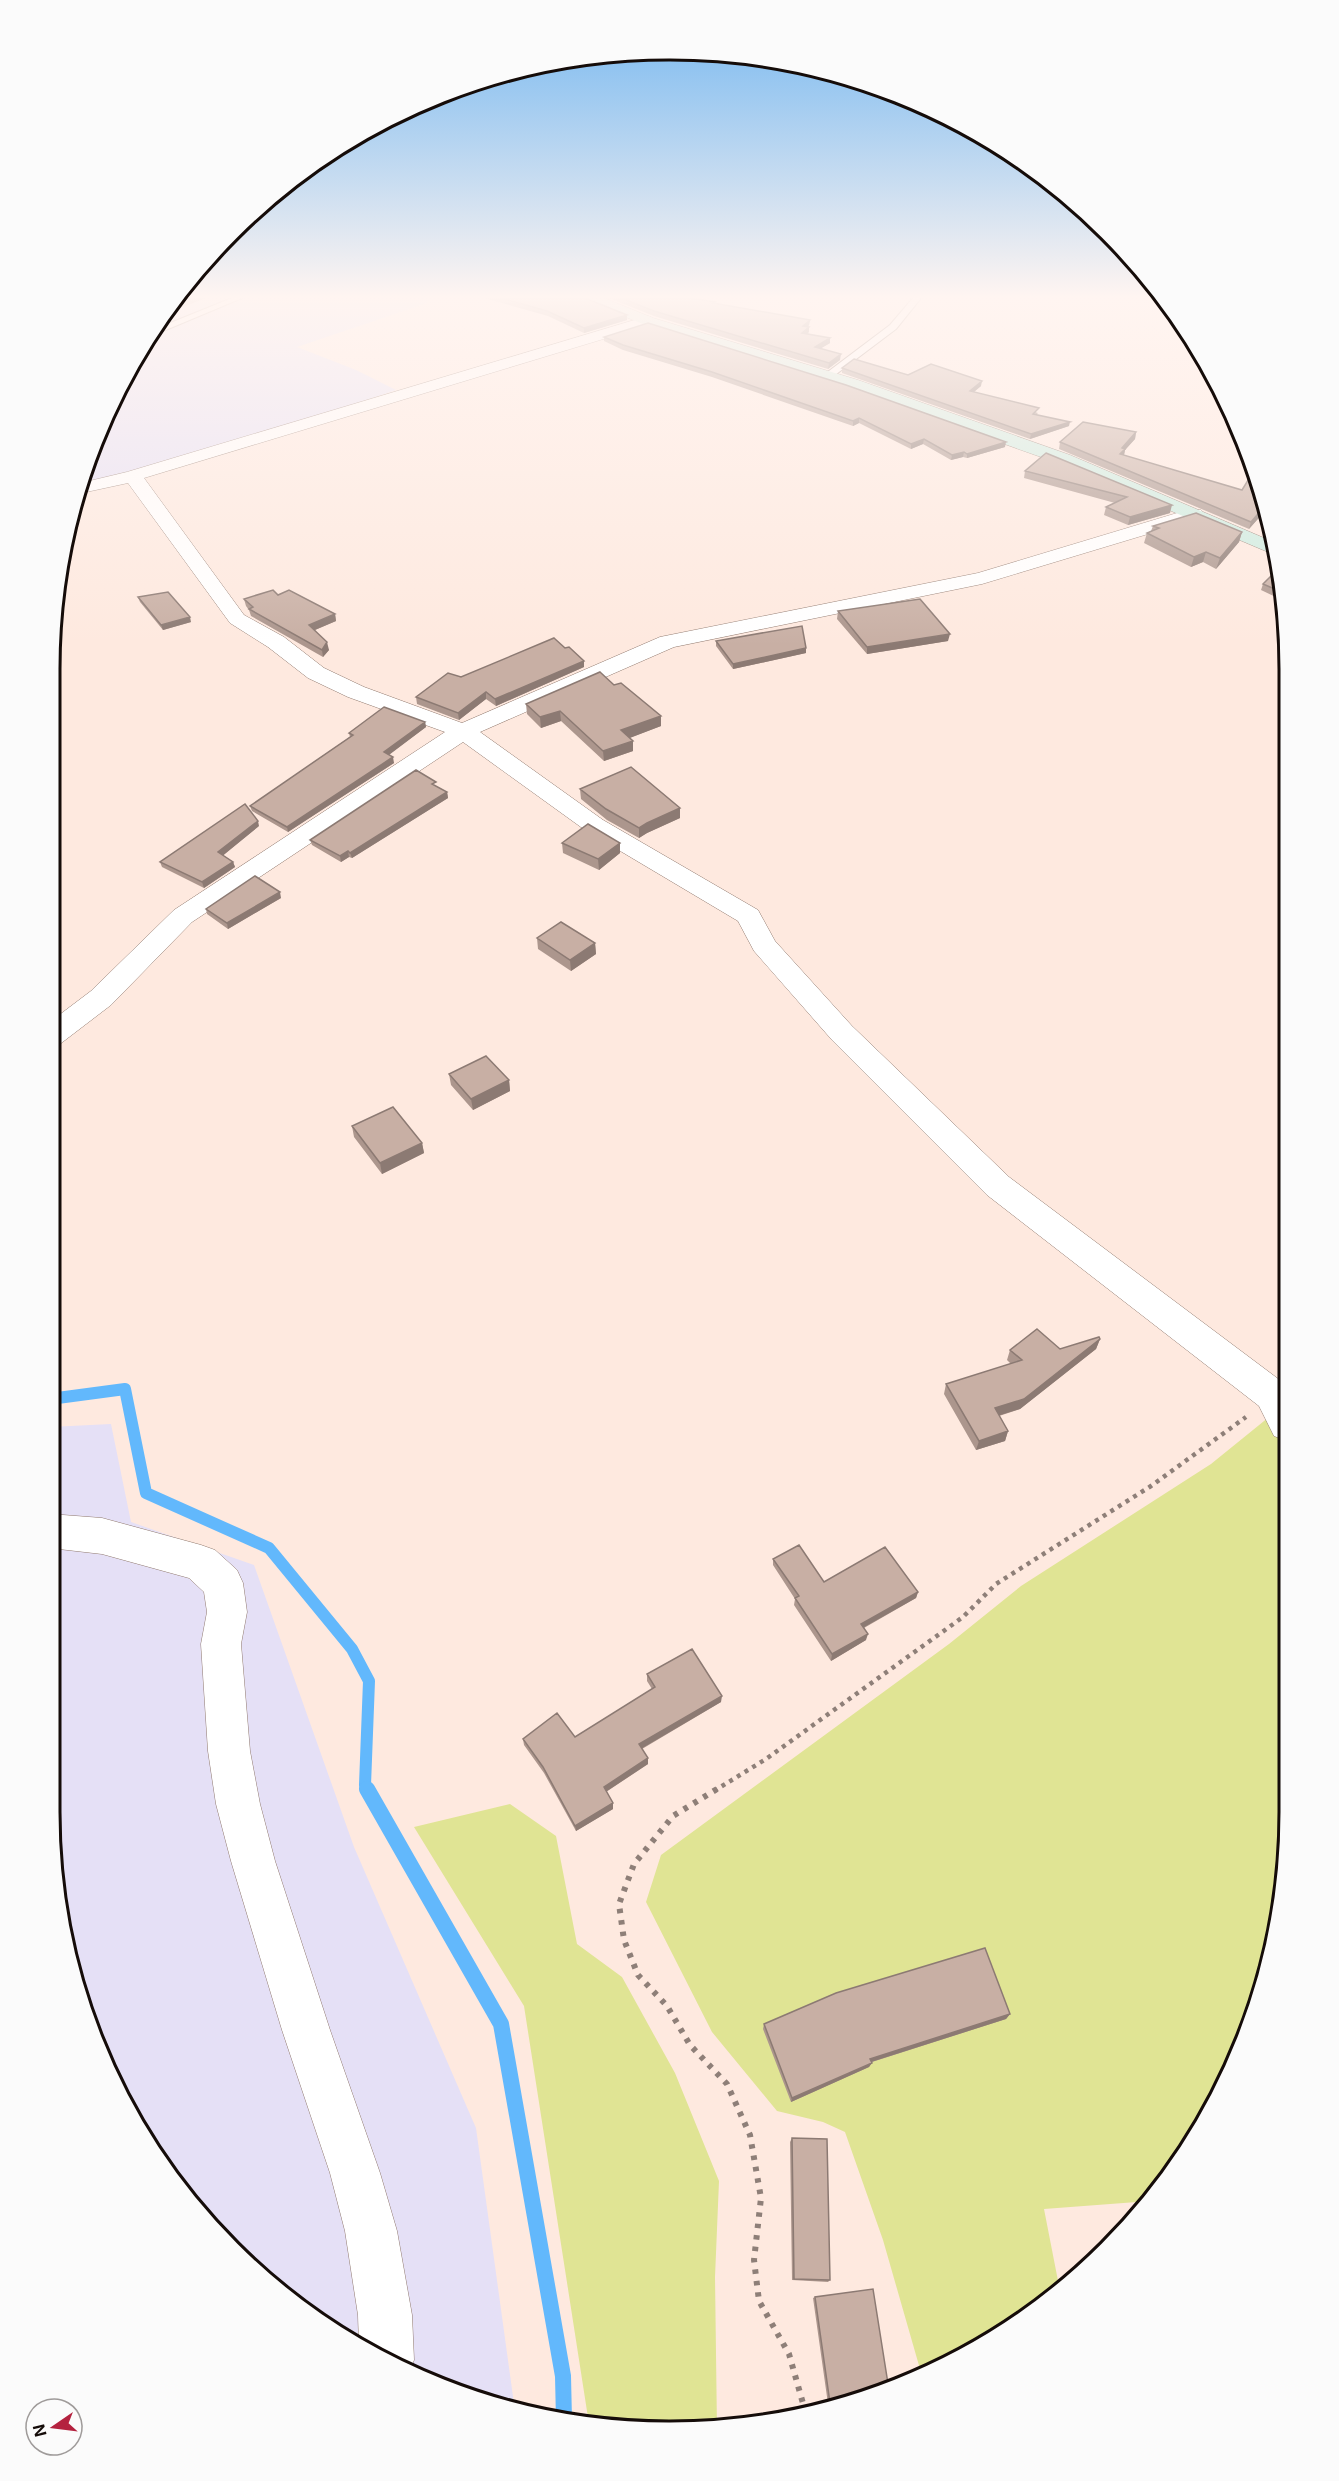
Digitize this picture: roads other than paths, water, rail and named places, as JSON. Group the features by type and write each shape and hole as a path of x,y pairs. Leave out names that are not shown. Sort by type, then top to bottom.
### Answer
{"street":[{"path":"88,487 133,476 324,414"},
{"path":"935,414 1064,459 1266,545"},
{"path":"133,476 237,619 276,642 316,674 356,692 463,731 594,825 749,916 764,945 842,1034 998,1186 1272,1395 1279,1409"},
{"path":"60,1029 101,998 183,916 463,731 668,642 982,578 1194,514"},
{"path":"60,1532 102,1536 201,1563 223,1583 227,1612 221,1644 229,1751 238,1804 253,1861 306,2030 355,2173 371,2231 386,2315 387,2351"}],"waterway":[{"path":"60,1398 125,1389 146,1493 269,1548 352,1649 369,1681 365,1785 367,1789"},
{"path":"367,1789 501,2024 563,2376 564,2411"}]}
